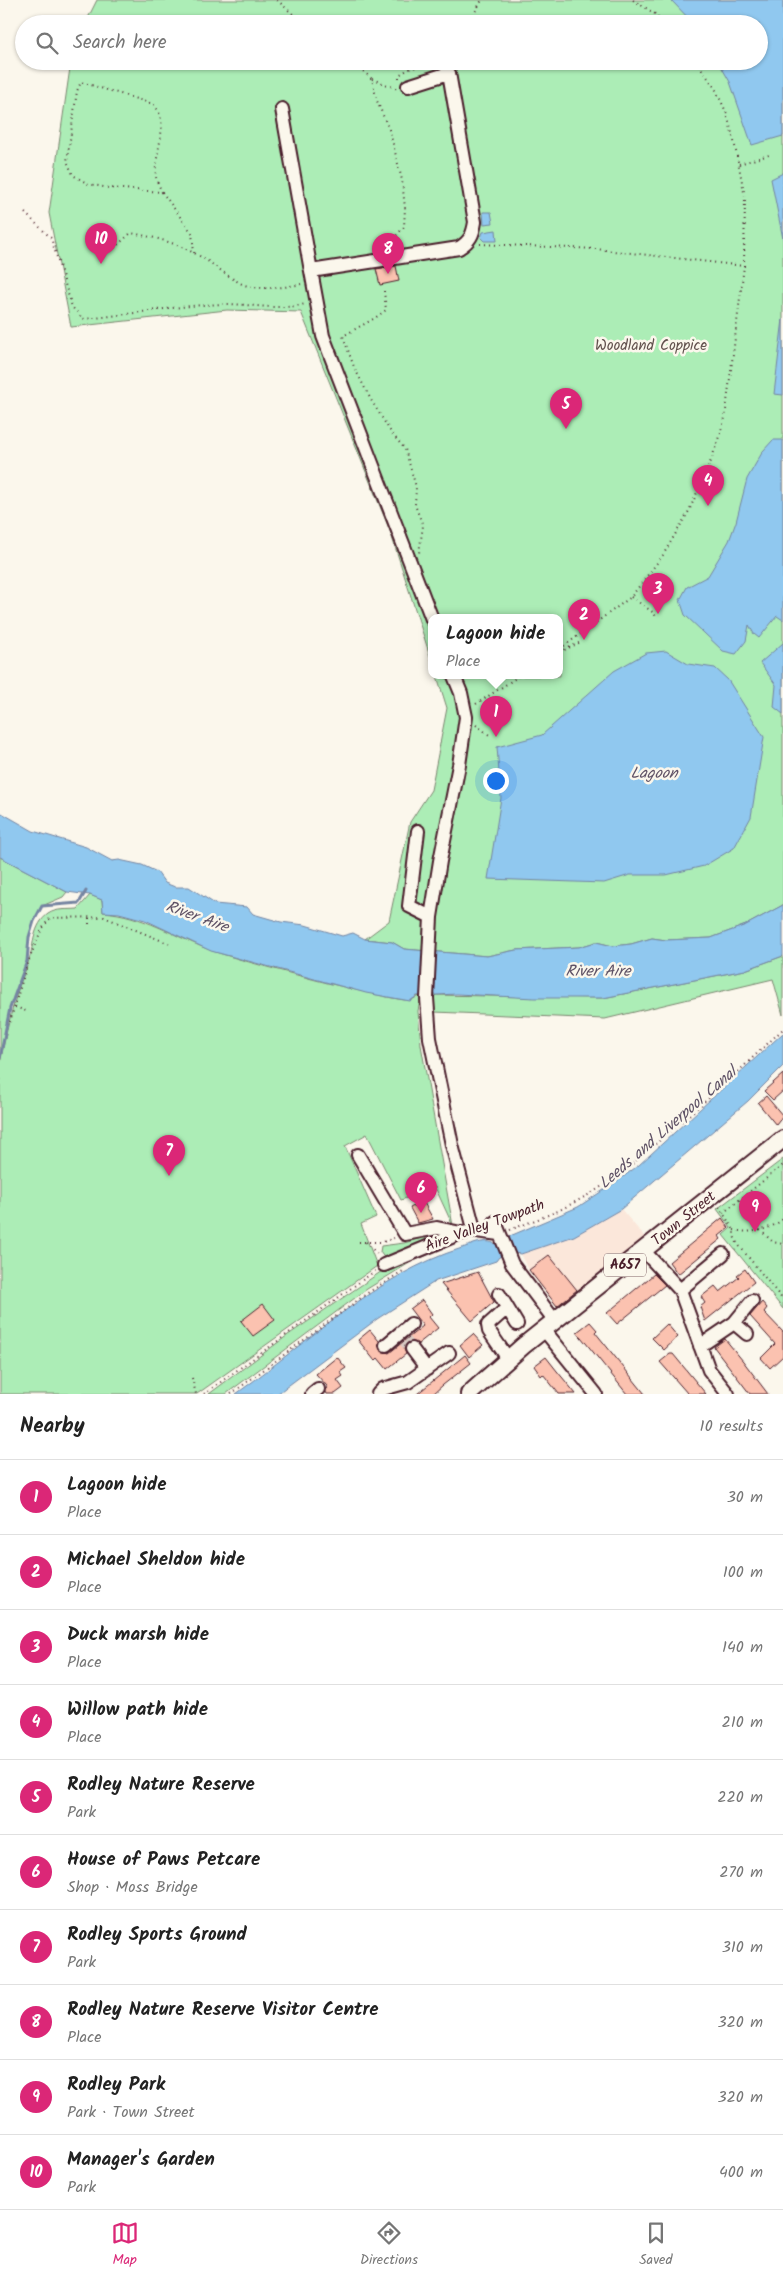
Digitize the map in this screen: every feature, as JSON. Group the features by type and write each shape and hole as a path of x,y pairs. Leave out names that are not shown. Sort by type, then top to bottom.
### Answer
{"main road":[{"name":"Town Street","path":"469,1394 550,1326 783,1139"}],"street":[{"path":"312,276 378,259 459,248 468,243 473,234 475,222 449,73 404,88"},
{"path":"282,109 323,336 430,614"},
{"path":"455,679 461,693 466,717 431,917 427,998 430,1038 452,1144 476,1231"},
{"path":"418,831 409,906 431,917"},
{"path":"358,1155 406,1234 437,1228 461,1233"},
{"path":"384,1265 461,1233 476,1231 499,1233 512,1264 550,1326 596,1394"},
{"path":"644,1251 680,1290 709,1370 728,1394"},
{"path":"680,1290 723,1254"},
{"path":"499,1294 517,1324"},
{"path":"700,1346 734,1323 752,1301"},
{"path":"508,1308 488,1325 489,1331 509,1360"},
{"path":"734,1323 747,1334"},
{"path":"405,1341 411,1324"},
{"path":"386,1345 405,1341"},
{"path":"405,1341 426,1369"},
{"path":"378,1394 383,1389 408,1382 449,1353"}],"path":[{"path":"277,0 294,15"},
{"path":"473,15 482,0"},
{"path":"633,0 656,15"},
{"path":"362,70 372,79 404,88"},
{"path":"563,646 631,597 663,555 690,510 712,458 725,418 744,266 744,197 739,164 726,114 715,88 703,70"},
{"path":"372,79 377,101 390,132 402,180 405,208 404,226 395,237 378,250 378,259"},
{"path":"162,192 109,188 88,184 73,175 67,161 77,91 81,82 153,104 159,110 162,126 157,150 156,178 162,192 192,233 194,253"},
{"path":"739,164 769,155"},
{"path":"25,213 51,238 72,307 83,319 179,307 226,304 288,308 317,302"},
{"path":"114,248 132,233 166,240 194,253 241,283 256,286 286,287 312,276"},
{"path":"468,243 596,249 744,266"},
{"path":"384,291 386,310 343,336 354,367 371,400 392,434 405,450 416,486 415,505 423,526 420,550 413,569"},
{"path":"631,597 654,613 656,617"},
{"path":"563,651 581,642"},
{"path":"492,737 466,717 478,702 514,679"},
{"path":"10,1022 35,945 47,921 57,916 104,917 170,944"},
{"path":"89,916 89,925"},
{"path":"15,1007 26,1011"},
{"name":"Aire Valley Towpath","path":"499,1233 558,1211 592,1193 623,1172 726,1084 783,1029"},
{"path":"783,1165 723,1213 734,1230 737,1243 783,1300"},
{"path":"734,1230 741,1232 774,1227 783,1219"},
{"path":"760,1230 772,1242 783,1244"},
{"path":"359,1242 383,1242 406,1234"},
{"path":"204,1394 384,1265 366,1242"},
{"name":"Aire Valley Towpath","path":"231,1394 369,1292 410,1266"},
{"path":"192,1378 196,1394"}],"shaded area":[{"path":"621,1209 649,1242 560,1310 529,1270 521,1254 574,1236"}],"green space":[{"name":"Woodland Coppice","path":"97,0 783,0 783,905 746,925 711,938 666,940 652,938 631,944 613,946 596,942 579,947 516,950 487,956 404,949 392,942 365,939 389,921 410,822 431,790 447,708 438,679 563,679 563,614 428,614 428,650 390,531 301,312 227,310 71,327 49,213 70,70 768,70 768,15 90,15"},
{"path":"0,857 67,892 63,897 42,906 34,921 29,937 27,961 10,1008 0,1058"},
{"path":"90,895 102,900 103,912 132,917 224,955 314,980 378,995 411,1000 421,996 418,1011 421,1045 453,1226 435,1187 401,1200 367,1134 345,1146 376,1217 361,1224 377,1266 197,1394 0,1394 0,1065 14,1002 28,964 39,924 51,912 78,909"},
{"path":"783,956 783,1015 773,979 605,1019 434,1012 434,995 603,998 745,970"},
{"path":"783,1159 783,1309 723,1235 731,1228 717,1209"},
{"path":"425,1237 428,1244 386,1260 380,1252 381,1246 404,1243"},
{"path":"431,1249 432,1253 411,1262 367,1289 226,1394 209,1394 288,1335 385,1269"}],"water":[{"path":"671,0 783,0 783,136 752,145 730,82 723,70 768,70 768,15 685,15"},
{"path":"783,173 783,239 771,179"},
{"path":"483,212 491,212 493,223 484,224"},
{"path":"496,230 497,241 484,241 481,238 483,232"},
{"path":"783,319 783,395 774,394"},
{"path":"773,440 783,440 783,620 777,616 759,638 754,634 749,625 746,641 736,654 723,651 685,615 680,600 687,587 708,576 729,541 747,479 763,451"},
{"path":"783,643 783,714 774,707 776,685 760,663"},
{"name":"Lagoon","path":"666,651 688,664 715,668 728,680 764,737 751,817 734,848 704,866 666,875 630,875 604,883 488,879 501,798 497,747 542,735 614,671 646,653"},
{"name":"River Aire","path":"0,812 33,831 86,847 112,861 119,860 142,865 157,872 165,883 175,887 189,887 215,904 247,907 253,914 281,922 305,925 342,936 353,933 365,939 392,942 404,949 487,956 516,950 579,947 596,942 613,946 631,944 652,938 666,940 711,938 746,925 783,905 783,956 745,970 603,998 534,998 457,994 417,996 410,1001 366,993 211,951 145,920 119,913 103,912 102,900 90,895 67,892 0,857"},
{"path":"783,1033 783,1066 748,1101 621,1209 574,1236 521,1254 513,1253 499,1257 496,1261 436,1281 377,1319 277,1394 236,1394 344,1312 372,1292 401,1275 431,1260 476,1243 490,1242 498,1246 508,1243 510,1236 578,1207 616,1182 639,1165"}],"building":[{"path":"396,266 399,281 380,285 376,269"},
{"path":"783,1074 783,1091 773,1100 764,1091"},
{"path":"766,1096 783,1116 776,1125 758,1103"},
{"path":"423,1201 433,1219 418,1223 410,1208"},
{"path":"722,1218 729,1228 719,1236 721,1239 678,1274 669,1262"},
{"path":"549,1255 577,1290 557,1306 529,1270"},
{"path":"745,1269 754,1282 705,1321 700,1307 705,1303 701,1297 715,1286 720,1292 739,1277 737,1275"},
{"path":"478,1272 494,1302 472,1321 441,1284"},
{"path":"654,1274 665,1285 617,1324 607,1313"},
{"path":"422,1300 432,1314 429,1317 438,1328 418,1344 412,1341 407,1343 404,1349 406,1354 387,1369 378,1358 375,1361 358,1340 370,1330 379,1341 380,1350 389,1353 423,1326 410,1309"},
{"path":"762,1302 767,1308 764,1312 783,1332 783,1356 770,1368 761,1358 775,1344 750,1316"},
{"path":"263,1304 275,1320 253,1336 241,1321"},
{"path":"590,1322 597,1330 595,1332 645,1394 627,1394 577,1332"},
{"path":"667,1324 678,1337 664,1350 652,1338"},
{"path":"473,1334 483,1345 469,1357 460,1345"},
{"path":"725,1339 768,1394 750,1394 714,1347"},
{"path":"670,1354 673,1354 706,1394 688,1394 660,1362"},
{"path":"465,1355 471,1363 433,1394 417,1394"},
{"path":"337,1357 346,1368 340,1372 343,1376 337,1380 343,1388 335,1394 327,1394 327,1386 316,1374"},
{"path":"546,1357 576,1394 559,1394 543,1374 541,1376 534,1366"}],"waterway":[{"path":"0,1058 10,1008 27,961 29,937 34,921 42,906 79,903 86,891"}],"tunnel":[{"path":"405,1341 412,1349"}],"place":[{"name":"Manager's Garden","path":"101,264"},
{"name":"Rodley Nature Reserve Visitor Centre","path":"388,274"},
{"name":"Rodley Nature Reserve","path":"566,429"},
{"name":"Willow path hide","path":"708,506"},
{"name":"Duck marsh hide","path":"658,614"},
{"name":"Michael Sheldon hide","path":"584,640"},
{"name":"Lagoon hide","path":"496,737"},
{"name":"Rodley Sports Ground","path":"169,1176"},
{"name":"House of Paws Petcare","path":"421,1213"},
{"name":"Rodley Park","path":"755,1232"}],"water label":[{"name":"Leeds and Liverpool Canal","path":"668,1128"}]}
